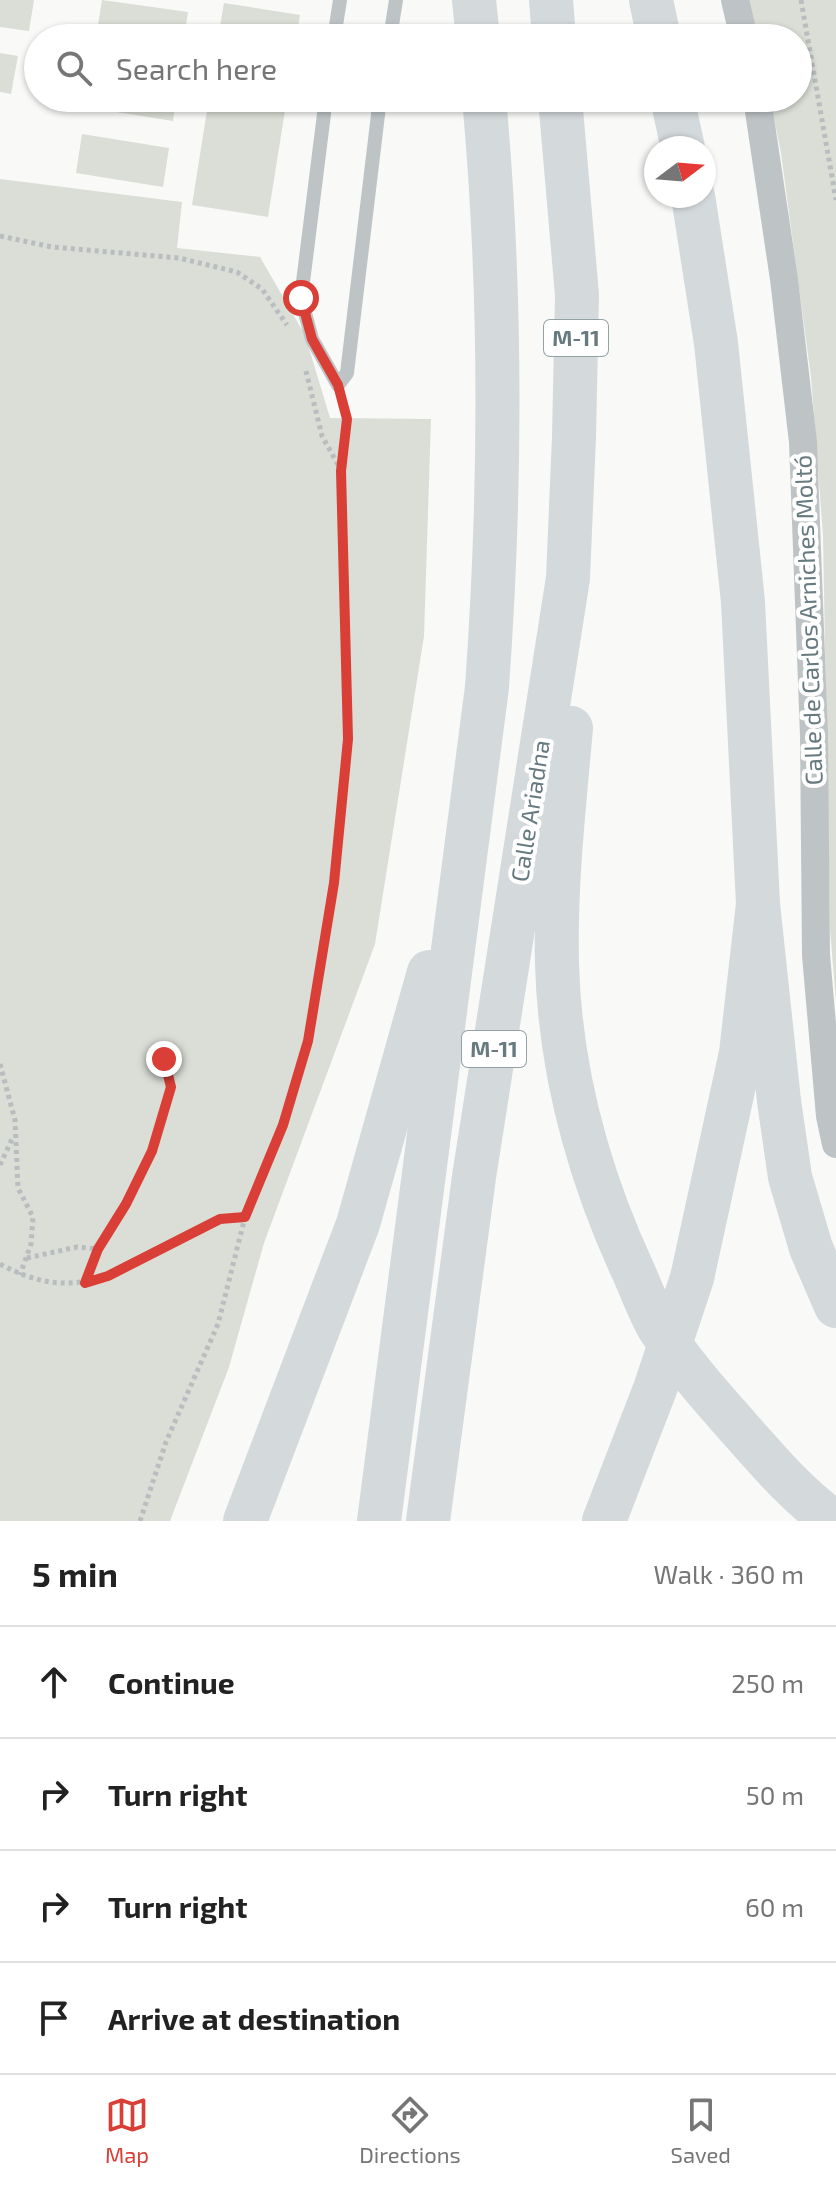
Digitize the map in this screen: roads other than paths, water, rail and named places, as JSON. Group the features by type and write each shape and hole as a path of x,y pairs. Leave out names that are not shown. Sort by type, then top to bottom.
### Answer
{"highway":[{"path":"474,0 477,24"},
{"path":"551,0 553,24"},
{"path":"651,0 656,24"},
{"name":"M-11","path":"379,1521 487,687 496,566 499,364 493,198 485,112"},
{"name":"Calle Ariadna","path":"428,1521 474,1177 568,578 577,295 561,112"},
{"path":"675,112 680,136"},
{"path":"695,208 716,343 743,602 758,904 779,1101 790,1177 811,1248 836,1306"},
{"path":"568,578 576,670 557,898 557,967 565,1052 584,1147 621,1246 658,1327 756,1448 808,1503 833,1521"},
{"path":"245,1521 358,1224 472,820"},
{"path":"604,1521 655,1389 692,1278 741,1053 758,904"}],"street":[{"path":"735,0 741,24"},
{"name":"Calle de Carlos Arniches Moltó","path":"759,112 782,264 803,442 812,648 816,955 830,1116 836,1144"}],"lane":[{"path":"336,24 340,0"},
{"path":"392,24 396,0"},
{"path":"324,112 301,298 312,339 338,385 347,373 378,112"}]}
